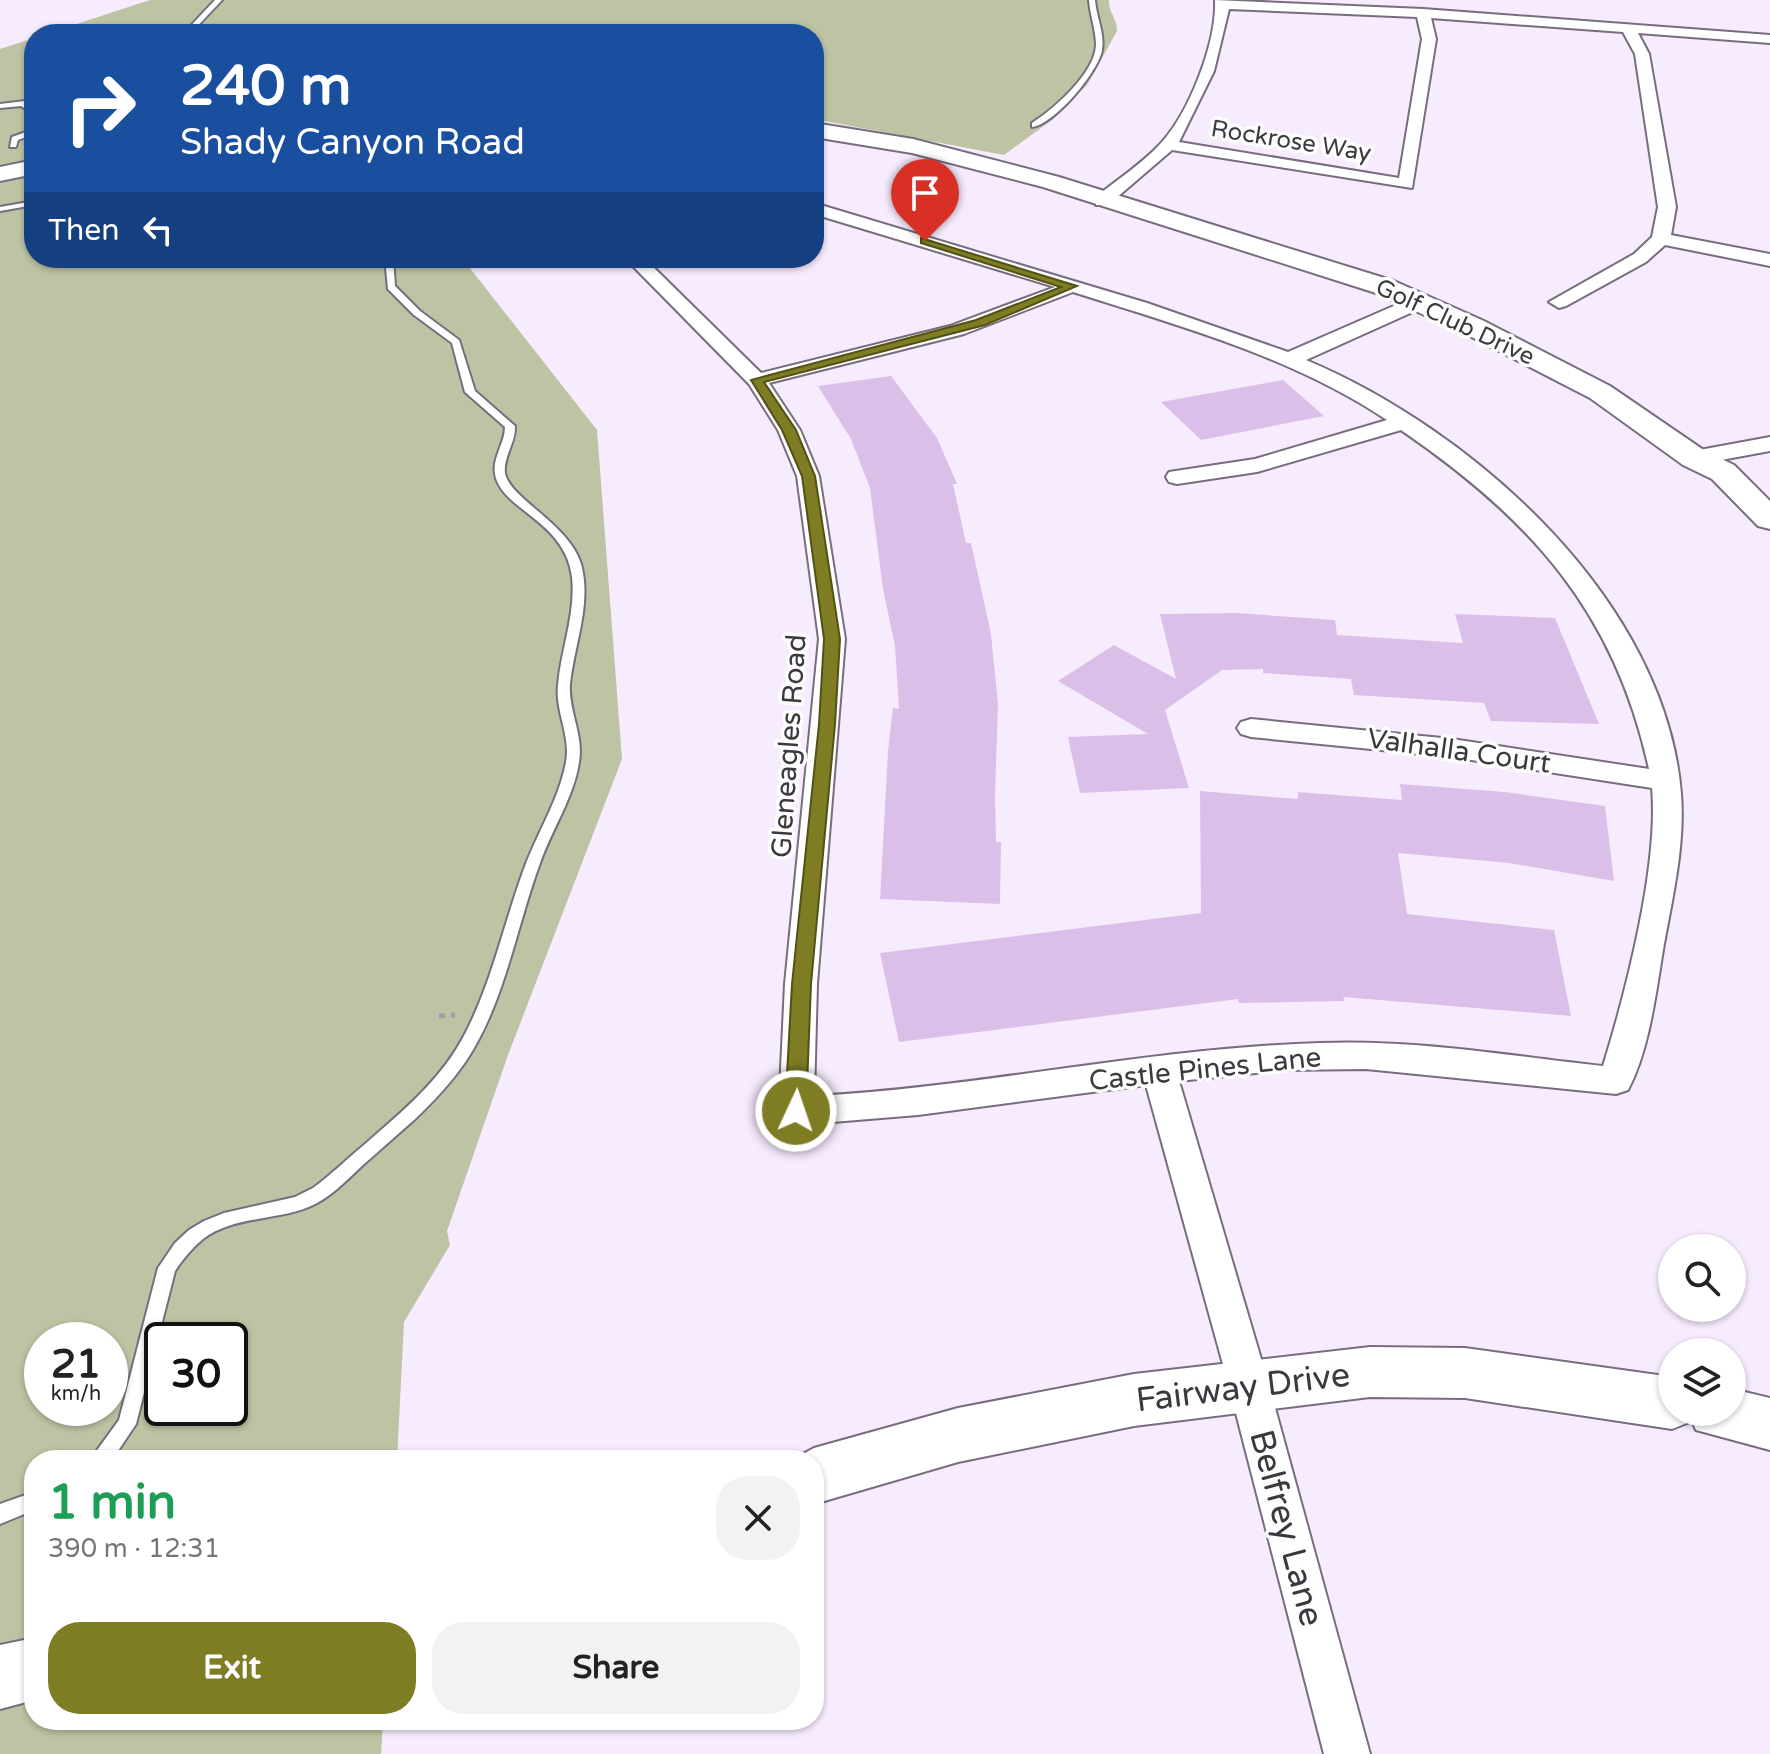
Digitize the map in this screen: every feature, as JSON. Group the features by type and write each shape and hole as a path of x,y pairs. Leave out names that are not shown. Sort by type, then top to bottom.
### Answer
{"street":[{"path":"1102,201 1175,137 1221,36 1222,2 1423,13 1770,39"},
{"name":"Rockrose Way","path":"1168,145 1406,184 1429,39 1423,13"},
{"path":"1559,302 1640,258 1661,239 1667,207 1642,54 1628,29"},
{"name":"Golf Club Drive","path":"824,134 1102,201 1282,252 1419,302 1600,392 1694,458 1723,472 1770,519"},
{"path":"0,174 24,169"},
{"path":"824,211 1183,318 1349,387 1404,422 1509,500 1569,566 1599,608 1639,686 1665,781"},
{"path":"1661,239 1770,260"},
{"name":"Gleneagles Road","path":"644,268 757,380 789,430 808,476 832,639 827,724 801,984 796,1111"},
{"path":"757,380 980,323 1072,286"},
{"path":"1288,360 1419,302"},
{"path":"1177,477 1257,465 1404,422"},
{"path":"1694,458 1770,444"},
{"name":"Valhalla Court","path":"1251,728 1452,748 1665,781"},
{"name":"Castle Pines Lane","path":"796,1111 880,1108 1159,1071 1329,1056 1616,1081 1638,1007 1666,843 1665,781"},
{"name":"Belfrey Lane","path":"1159,1071 1249,1386 1347,1754"},
{"name":"Fairway Drive","path":"824,1472 958,1435 1134,1400 1370,1372 1465,1373 1658,1401"},
{"path":"1746,1419 1770,1424"},
{"path":"0,1677 24,1671"}],"lane":[{"path":"196,24 219,0"},
{"path":"1035,125 1049,115 1093,66 1099,51 1098,34 1091,20 1092,0"},
{"path":"0,106 24,103"},
{"path":"13,145 15,139 24,135"},
{"path":"0,209 24,204"},
{"path":"108,1450 127,1424 167,1268 178,1250 204,1227 243,1213 296,1204 327,1187 413,1108 461,1055 480,1015 533,860 573,759 563,688 578,607 574,562 562,538 503,482 499,470 511,434 510,426 470,392 456,342 417,313 391,287 390,268"},
{"path":"0,1514 24,1505"}],"green space":[{"path":"150,0 1109,0 1117,31 1087,85 1052,120 1004,155 824,121 824,24 77,24"},
{"path":"24,41 24,268 470,268 597,430 622,759 508,1055 447,1231 450,1245 404,1322 398,1450 24,1450 24,1730 382,1730 381,1754 0,1754 0,49"}],"building":[{"path":"891,376 937,438 957,484 953,484 966,543 971,543 991,634 998,704 995,796 996,842 1001,842 1000,904 880,899 888,751 893,708 899,709 895,646 883,589 870,488 851,439 818,386"},
{"path":"1283,380 1324,416 1201,440 1161,402"},
{"path":"1236,613 1335,620 1337,635 1463,643 1455,614 1555,618 1599,724 1491,721 1484,703 1354,695 1351,679 1263,673 1263,669 1222,670 1165,710 1189,788 1080,793 1068,737 1148,734 1058,681 1114,645 1176,679 1160,614"},
{"path":"1400,784 1505,792 1605,806 1614,881 1509,863 1398,853 1407,914 1554,930 1571,1016 1343,997 1345,1001 1239,1003 1238,999 899,1042 880,953 1201,913 1200,791 1298,799 1298,792 1402,800"}],"route":[{"path":"796,1111 801,984 827,724 832,639 808,476 789,430 757,380 980,323 1027,307 1072,286 925,241"}]}
